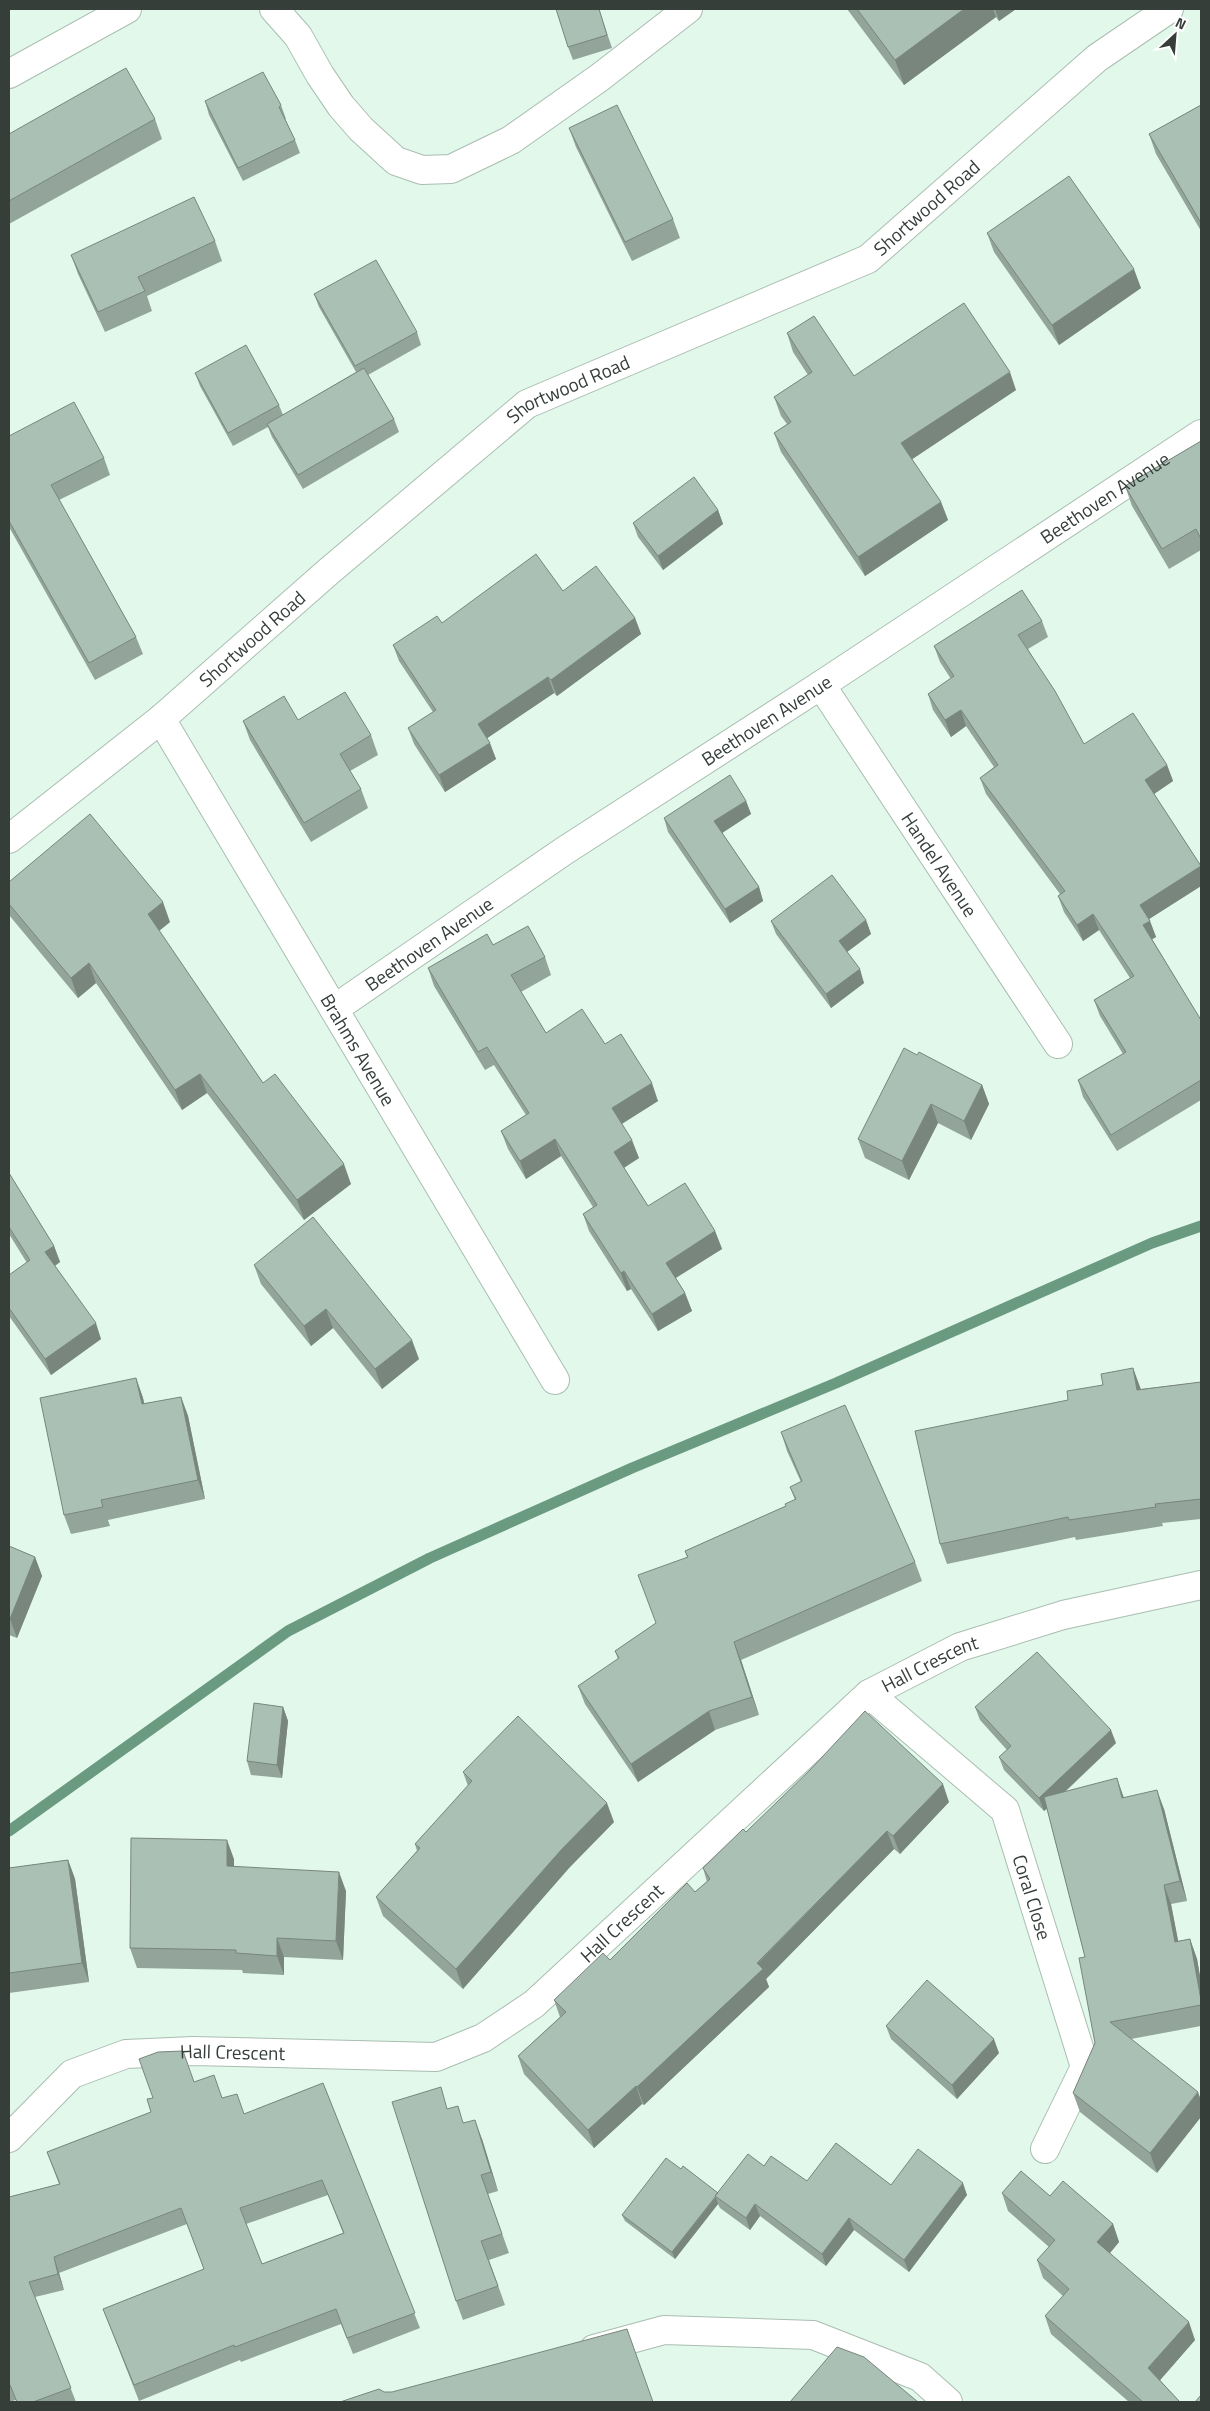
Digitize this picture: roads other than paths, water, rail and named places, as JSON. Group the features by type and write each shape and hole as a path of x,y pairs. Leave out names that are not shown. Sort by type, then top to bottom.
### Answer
{"street":[{"path":"9,74 126,9"},
{"path":"274,9 298,36 320,76 341,106 361,129 396,161 422,170 451,169 511,140 598,78 688,9"},
{"name":"Shortwood Road","path":"9,839 161,719 328,572 527,404 868,258 1097,58 1169,9"},
{"name":"Beethoven Avenue","path":"334,1009 564,851 821,685 1201,434"},
{"name":"Handel Avenue","path":"821,685 1058,1044"},
{"name":"Brahms Avenue","path":"161,719 555,1380"},
{"name":"Hall Crescent","path":"9,2138 72,2074 126,2054 193,2051 436,2057 483,2038 534,2004 869,1694 960,1647 1063,1615 1201,1585"},
{"name":"Coral Close","path":"869,1694 1005,1810 1085,2067 1045,2149"},
{"path":"568,2356 664,2330 813,2335 920,2377 948,2402"}],"waterway":[{"path":"9,1831 288,1631 430,1558 632,1468 836,1383 1152,1243 1201,1226"}]}
